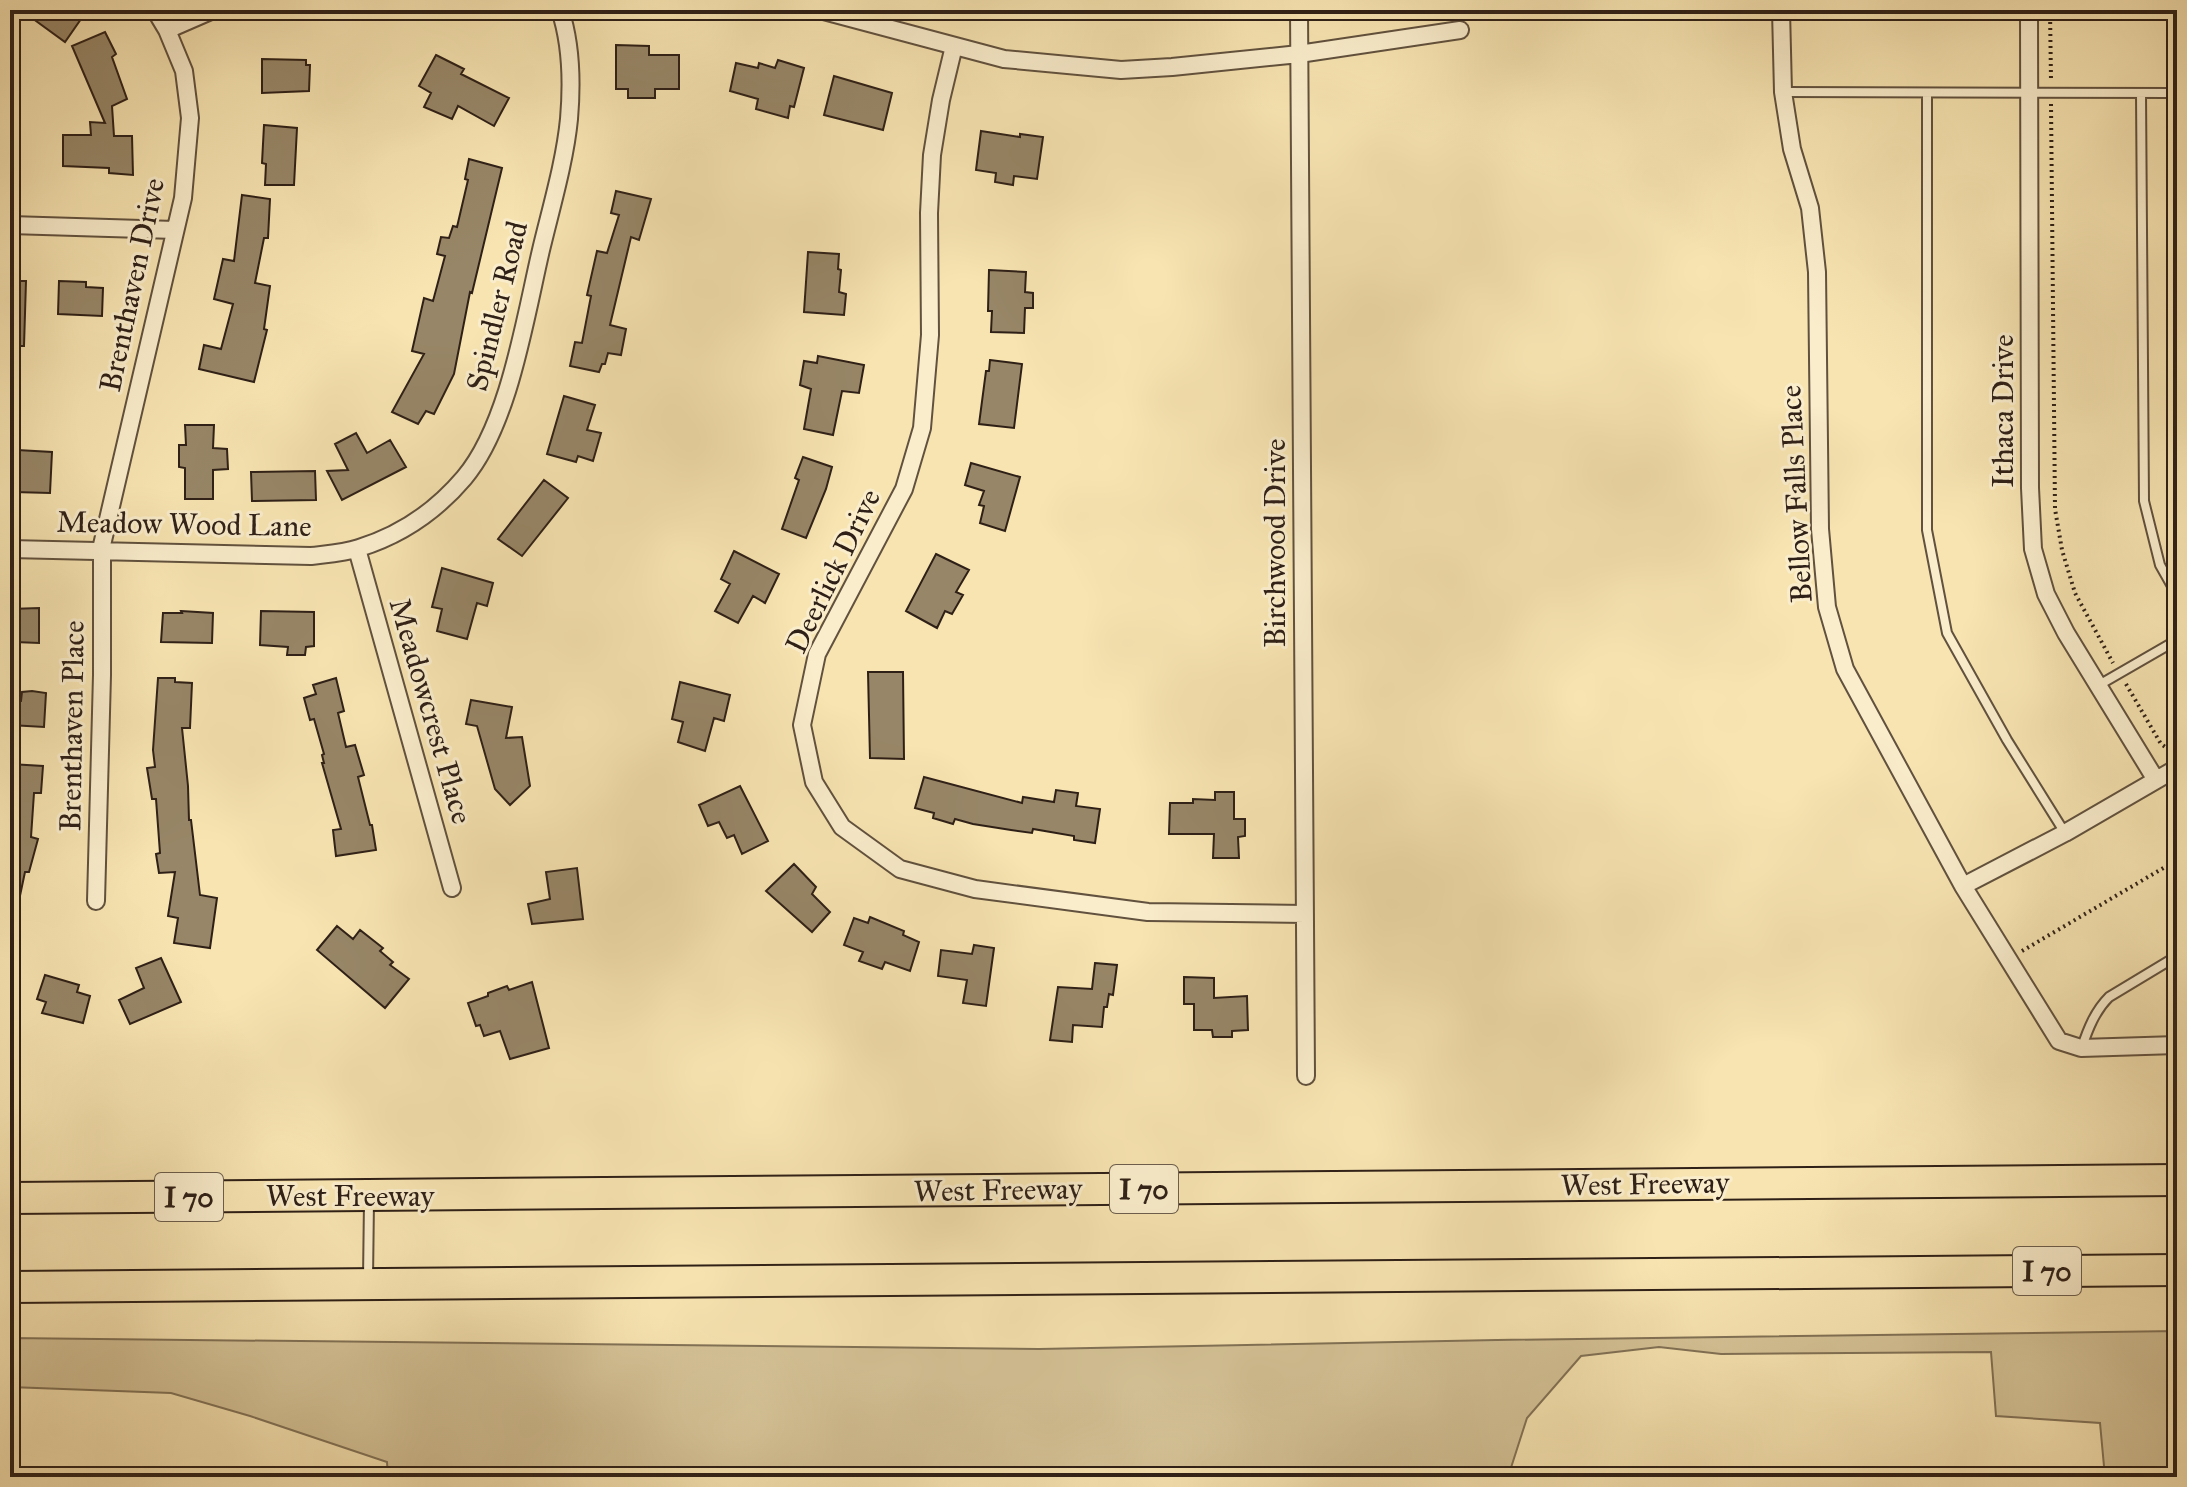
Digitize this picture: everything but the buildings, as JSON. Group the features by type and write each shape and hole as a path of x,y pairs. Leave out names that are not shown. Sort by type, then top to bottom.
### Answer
{"highway":[{"name":"West Freeway","path":"10,1198 2177,1180"},
{"name":"I 70","path":"10,1287 2177,1270"}],"street":[{"name":"Brenthaven Drive","path":"101,552 183,198 190,118 184,71 155,10"},
{"path":"167,30 213,10"},
{"path":"356,10 415,10"},
{"name":"Spindler Road","path":"357,549 416,523 465,477 486,447 511,378 568,122 569,61 560,10"},
{"path":"820,10 1004,59 1121,70 1299,54 1460,30"},
{"name":"Birchwood Drive","path":"1299,10 1306,1076"},
{"name":"Bellow Falls Place","path":"1781,10 1783,92 1792,149 1810,208 1817,272 1820,529 1827,607 1845,669 1963,886 2059,1041 2081,1048"},
{"name":"Ithaca Drive","path":"2029,10 2030,488 2033,549 2046,594 2066,633 2156,780"},
{"name":"Deerlick Drive","path":"954,46 932,155 930,335 922,428 904,489 817,654 802,725 814,782 842,827 900,869 975,889 1148,912 1305,914"},
{"path":"10,225 175,230"},
{"name":"Meadow Wood Lane","path":"10,549 311,556 357,549"},
{"name":"Meadowcrest Place","path":"357,549 452,888"},
{"name":"Brenthaven Place","path":"96,901 102,675 101,552"},
{"path":"1963,886 2065,833 2177,768"},
{"path":"2081,1048 2177,1045"}],"lane":[{"path":"1783,92 2177,93"},
{"path":"1927,93 1927,530 1947,633 2007,740 2065,833"},
{"path":"2141,93 2144,501 2160,565 2177,595"},
{"path":"2099,685 2177,640"},
{"path":"2081,1048 2101,1005 2109,997 2177,956"},
{"path":"368,1284 369,1196"}],"path":[{"path":"2050,10 2055,509 2062,550 2075,593 2119,673 2161,744 2168,749 2177,746"},
{"path":"2016,954 2177,860"}],"shaded area":[{"path":"2177,1331 2177,1477 2105,1477 2100,1423 1996,1416 1991,1352 1721,1354 1659,1347 1581,1356 1527,1418 1508,1477 388,1477 387,1462 171,1393 10,1387 10,1338 1039,1349"}]}
